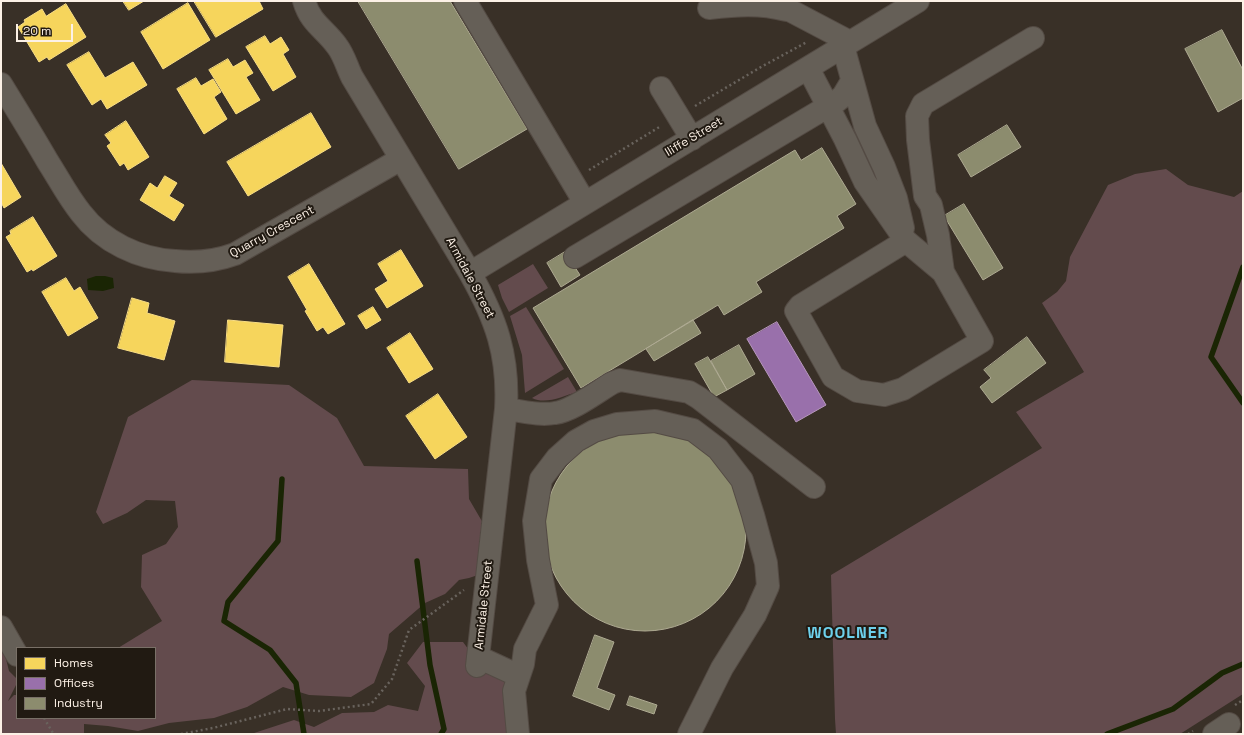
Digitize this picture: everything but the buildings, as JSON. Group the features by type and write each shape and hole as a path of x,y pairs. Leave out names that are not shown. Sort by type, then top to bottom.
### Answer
{"street":[{"name":"Armidale Street","path":"304,1 307,12 312,20 340,50 352,77 470,273 486,304 500,338 507,376 506,409 478,661 519,676"},
{"path":"465,1 585,203"},
{"path":"772,1 827,30 847,44 852,81 865,126 896,198 895,215"},
{"name":"Iliffe Street","path":"470,273 918,1"},
{"path":"709,8 752,5 791,11"},
{"path":"943,272 938,235 931,205 926,196 918,140 917,116 923,104 1033,38"},
{"path":"808,68 828,105 865,182 895,215 906,241 943,272 982,341 902,390 884,395 857,391 833,377 796,312 800,306 906,241"},
{"path":"575,257 843,96 852,81"},
{"name":"Quarry Crescent","path":"1,84 81,214 101,233 111,240 137,254 154,259 184,262 225,258 235,254 401,159"},
{"path":"661,88 692,138"},
{"path":"895,215 926,196"},
{"path":"506,409 536,414 556,413 569,409 612,382 620,380 689,392 699,398 814,487"},
{"path":"518,734 514,691 523,664 526,644 547,605 538,560 534,521 541,479 557,458 576,441 594,431 618,424 655,421 693,430 718,449 742,480 754,515 766,563 768,586 755,614 722,668 689,734"},
{"path":"1,627 16,653"}],"path":[{"path":"571,181 761,67 827,30"},
{"path":"181,734 213,728 287,709 313,711 372,704 392,679 409,630 469,587 486,588"},
{"path":"45,719 53,733 56,734"}],"shaded area":[{"path":"1166,169 1188,185 1234,197 1243,191 1243,694 1180,734 836,734 831,575 1042,448 1016,412 1084,372 1042,303 1057,292 1066,281 1070,257 1108,185 1135,174"},
{"path":"533,264 548,288 509,312 502,298 498,285"},
{"path":"96,276 113,278 114,288 103,291 88,290 87,279"},
{"path":"526,307 564,369 525,393 522,355 510,316"},
{"path":"568,377 577,392 560,398 543,401 532,398"},
{"path":"192,380 289,385 337,418 364,466 468,469 469,499 483,523 481,574 459,580 445,594 425,603 389,634 387,649 374,683 351,697 309,695 283,687 247,707 214,718 169,723 138,731 84,724 84,734 1,734 1,652 5,655 9,671 16,678 16,685 8,701 16,695 16,719 156,719 156,647 120,647 162,621 141,587 142,555 166,544 178,527 175,501 146,500 127,513 103,524 96,512 128,417"},
{"path":"423,642 463,642 486,673 509,678 517,734 251,734 294,720 314,727 342,713 374,712 388,705 418,711 425,686 407,663"}],"waterway":[{"path":"1243,267 1211,357 1243,403"},
{"path":"282,479 278,541 228,602 224,621 270,650 296,683 304,734"},
{"path":"417,561 430,665 444,729 441,734"},
{"path":"1107,734 1173,709 1222,673 1243,664"}],"district":[{"name":"WOOLNER","path":"848,634"}]}
